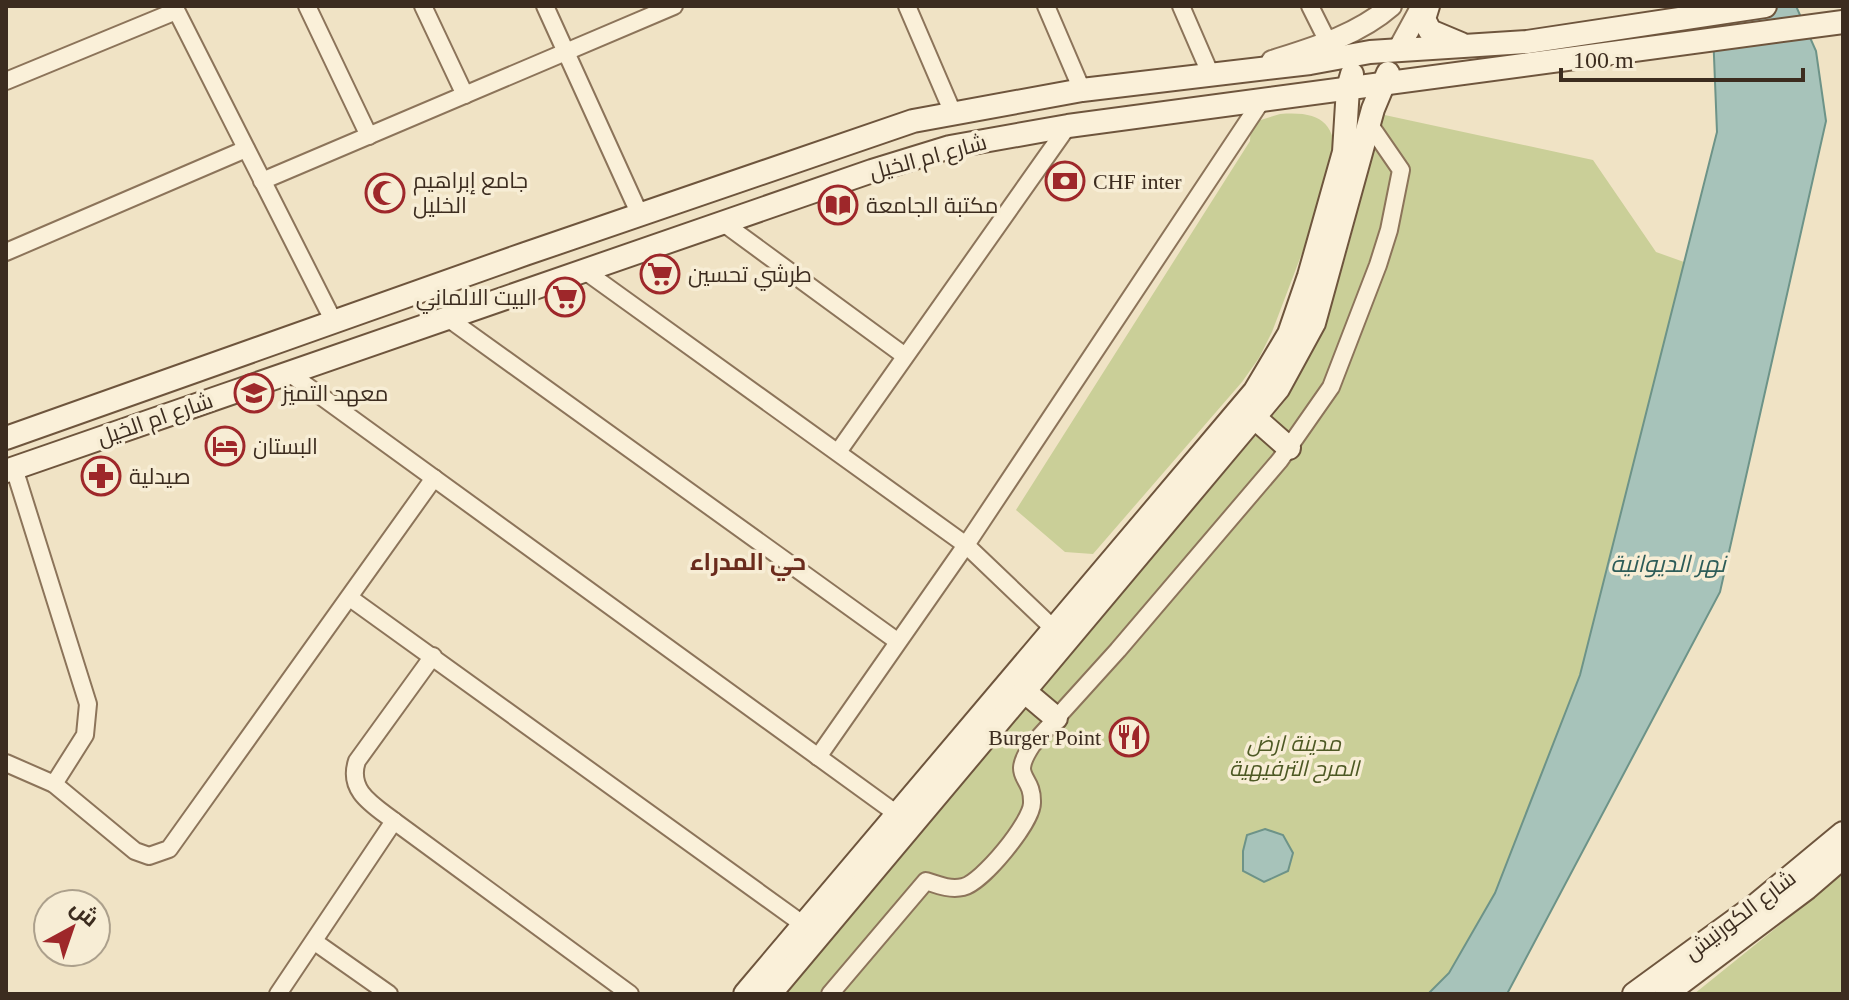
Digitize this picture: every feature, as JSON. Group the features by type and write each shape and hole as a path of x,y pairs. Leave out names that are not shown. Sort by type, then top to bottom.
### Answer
{"main road":[{"path":"1428,6 1424,19 1430,31 1469,46"},
{"name":"شارع ام الخيل","path":"6,438 913,121 1082,90 1310,63 1370,52 1527,42 1765,6"},
{"name":"شارع ام الخيل","path":"10,470 931,152 1068,126 1843,22"},
{"path":"770,994 1255,418 1292,367 1314,323 1372,117 1398,50"},
{"path":"745,994 1237,414 1272,363 1289,334 1339,171 1345,140 1348,88 1357,64 1370,52"},
{"path":"1372,117 1411,80"},
{"path":"1293,96 1312,100 1328,109 1344,129 1345,140"},
{"path":"1255,418 1289,448"},
{"path":"1024,691 1056,718"},
{"name":"شارع الكورنيش","path":"1634,994 1756,905 1843,833"},
{"name":"شارع الكورنيش","path":"1666,994 1807,888 1843,857"}],"street":[{"path":"307,6 369,136"},
{"path":"423,6 465,95"},
{"path":"545,6 640,215"},
{"path":"262,181 674,6"},
{"path":"907,6 953,113"},
{"path":"1046,6 1082,90"},
{"path":"1181,6 1210,73"},
{"path":"1310,6 1328,42"},
{"path":"1241,71 1328,42 1391,6"},
{"path":"1398,50 1422,6"},
{"path":"6,81 175,8 334,322"},
{"path":"818,757 966,545 1262,100"},
{"path":"830,994 926,881 946,887 964,887 977,879 1020,831 1030,817 1032,803 1030,788 1022,775 1021,761 1032,745 1128,638 1289,448 1331,387 1354,334 1389,230 1401,170 1372,117"},
{"path":"838,452 1068,126"},
{"path":"6,252 246,149"},
{"path":"722,222 905,356"},
{"path":"585,271 966,545 1053,628"},
{"path":"449,319 897,641"},
{"path":"289,373 897,814"},
{"path":"10,470 88,704 85,735 54,784"},
{"path":"6,763 54,784 135,851 149,856 163,853 174,843 434,478"},
{"path":"350,598 804,925"},
{"path":"433,656 361,755 355,768 358,791 394,821 630,994"},
{"path":"278,994 394,821"},
{"path":"315,942 389,994"}],"green space":[{"path":"1280,114 1306,115 1323,122 1333,137 1337,161 1272,332 1242,382 1093,554 1065,552 1016,510 1250,141 1251,123"},
{"name":"مدينة ارض المرح الترفيهية","path":"1380,114 1593,160 1656,252 1684,262 1580,675 1495,893 1449,973 1428,994 783,994 1285,401 1304,368 1333,298"},
{"path":"1843,874 1843,994 1694,994"}],"water":[{"name":"نهر الديوانية","path":"1712,6 1796,6 1816,51 1826,121 1720,592 1507,994 1428,994 1449,973 1495,893 1580,675 1717,132"},
{"path":"1265,829 1283,835 1293,853 1288,871 1264,882 1243,871 1243,851 1247,835"}],"place":[{"name":"CHF inter","path":"1065,181"},
{"name":"جامع إبراهيم الخليل","path":"385,193"},
{"name":"مكتبة الجامعة","path":"838,205"},
{"name":"طرشي تحسين","path":"660,274"},
{"name":"البيت الالماني","path":"565,297"},
{"name":"معهد التميز","path":"254,393"},
{"name":"البستان","path":"225,446"},
{"name":"صيدلية","path":"101,476"},
{"name":"Burger Point","path":"1129,737"}],"district":[{"name":"حي المدراء","path":"748,562"}]}
